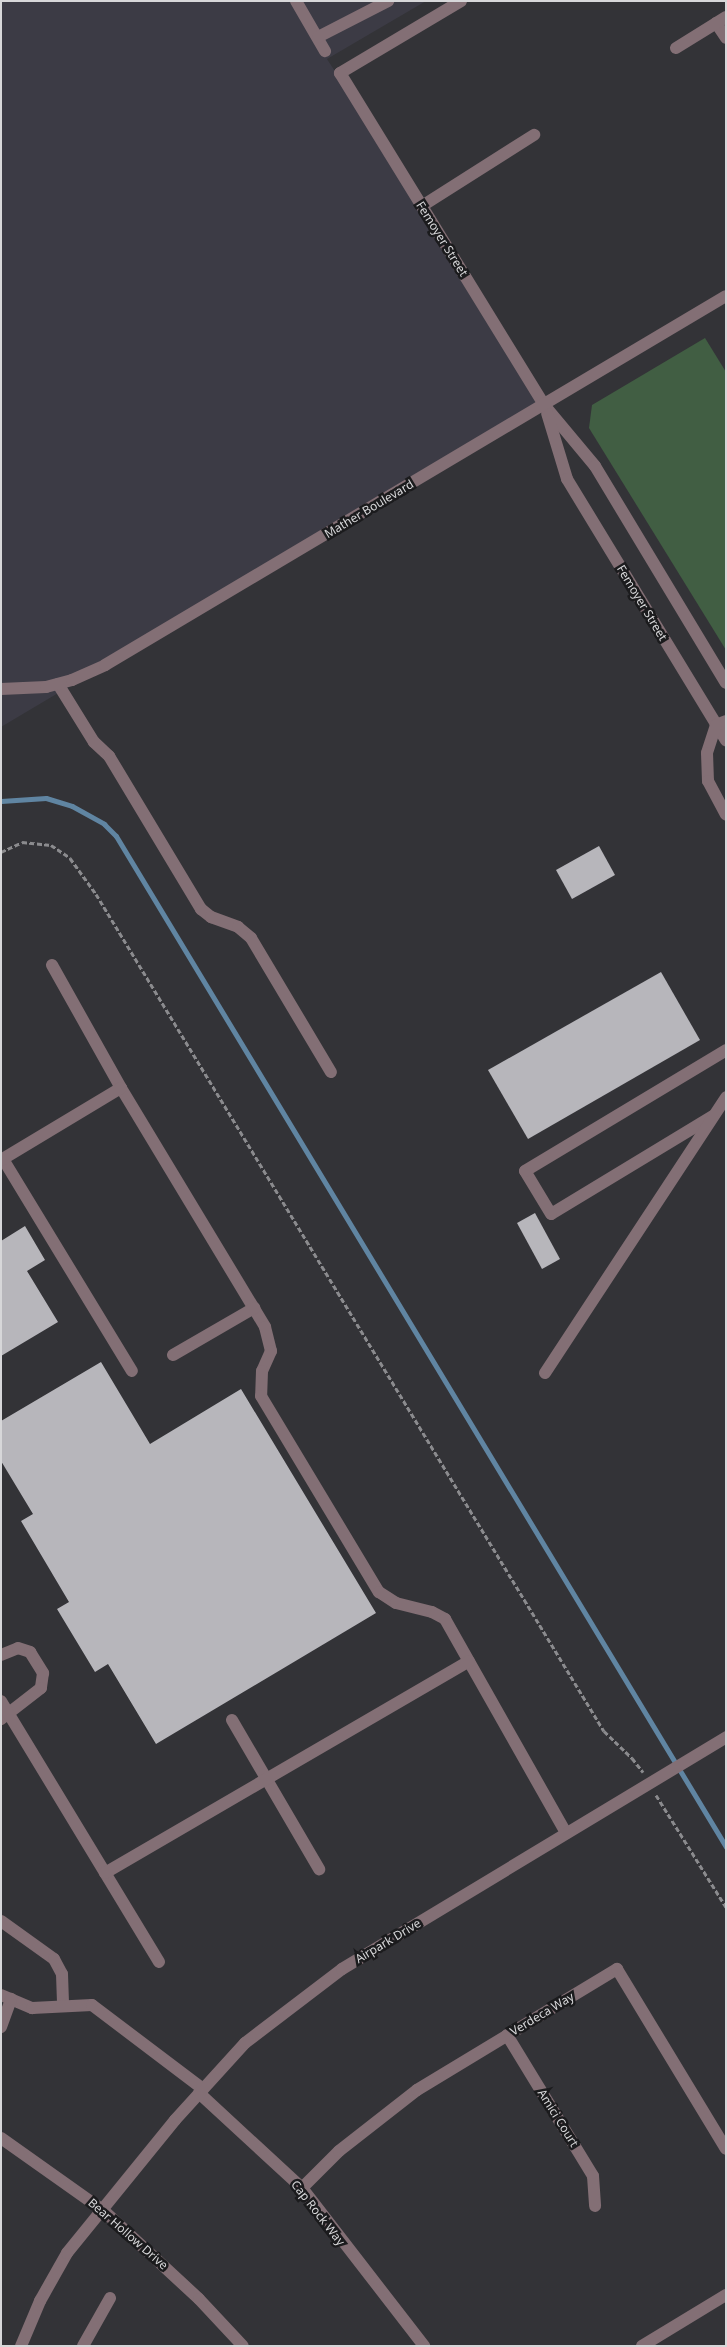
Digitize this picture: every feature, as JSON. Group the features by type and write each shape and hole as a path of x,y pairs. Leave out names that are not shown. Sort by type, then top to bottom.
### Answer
{"street":[{"path":"296,1 325,51"},
{"path":"318,38 388,1"},
{"name":"Femoyer Street","path":"461,1 340,73 544,406 595,466 726,683"},
{"path":"676,48 721,20 726,38"},
{"path":"422,206 534,135"},
{"name":"Mather Boulevard","path":"1,689 58,684 105,665 544,406 726,296"},
{"name":"Femoyer Street","path":"544,406 568,479 721,723 726,741"},
{"path":"58,684 94,742 108,756 201,909 211,917 238,927 251,938 331,1072"},
{"path":"721,723 707,753 708,780 726,815"},
{"path":"52,965 121,1088 266,1327 271,1351 262,1370 261,1396 379,1592 396,1603 432,1612 445,1619 566,1833"},
{"path":"713,1116 551,1214 525,1171 726,1050"},
{"path":"121,1088 2,1160 132,1371"},
{"path":"545,1373 726,1097"},
{"path":"174,1355 254,1308"},
{"path":"1,1655 18,1648 30,1652 43,1673 41,1688 5,1717"},
{"path":"105,1873 468,1661"},
{"path":"1,1701 5,1717 105,1873 159,1962"},
{"path":"232,1720 319,1869"},
{"name":"Airpark Drive","path":"22,2346 40,2301 67,2253 201,2091 245,2044 342,1968 726,1737"},
{"path":"1,1921 54,1959 62,1974 63,2006"},
{"name":"Verdeca Way","path":"302,2188 339,2151 383,2115 507,2035 617,1969 726,2149"},
{"path":"1,2027 6,1997"},
{"name":"Cap Rock Way","path":"6,1997 32,2008 92,2005 201,2091 302,2188 424,2346"},
{"name":"Amici Court","path":"507,2035 593,2176 595,2206"},
{"name":"Bear Hollow Drive","path":"1,2138 104,2210 192,2292 243,2346"},
{"path":"642,2346 726,2295"},
{"path":"83,2346 110,2298"}],"path":[{"path":"1,852 22,842 51,845 70,858 96,894 604,1731 639,1766"},
{"path":"660,1803 726,1907"}],"shaded area":[{"path":"1,1 426,1 327,59 422,206 541,406 1,727"}],"green space":[{"path":"705,338 726,372 726,650 589,428 592,405"}],"building":[{"path":"599,846 615,875 572,899 556,870"},
{"path":"661,972 700,1040 528,1139 488,1070"},
{"path":"535,1213 560,1259 542,1269 517,1223"},
{"path":"25,1226 45,1260 27,1271 58,1322 1,1356 1,1241"},
{"path":"101,1362 150,1444 241,1389 376,1613 156,1744 108,1664 95,1672 57,1609 69,1602 21,1521 33,1514 1,1461 1,1421"}],"waterway":[{"path":"1,801 46,798 72,806 104,824 116,836 726,1847"}]}
